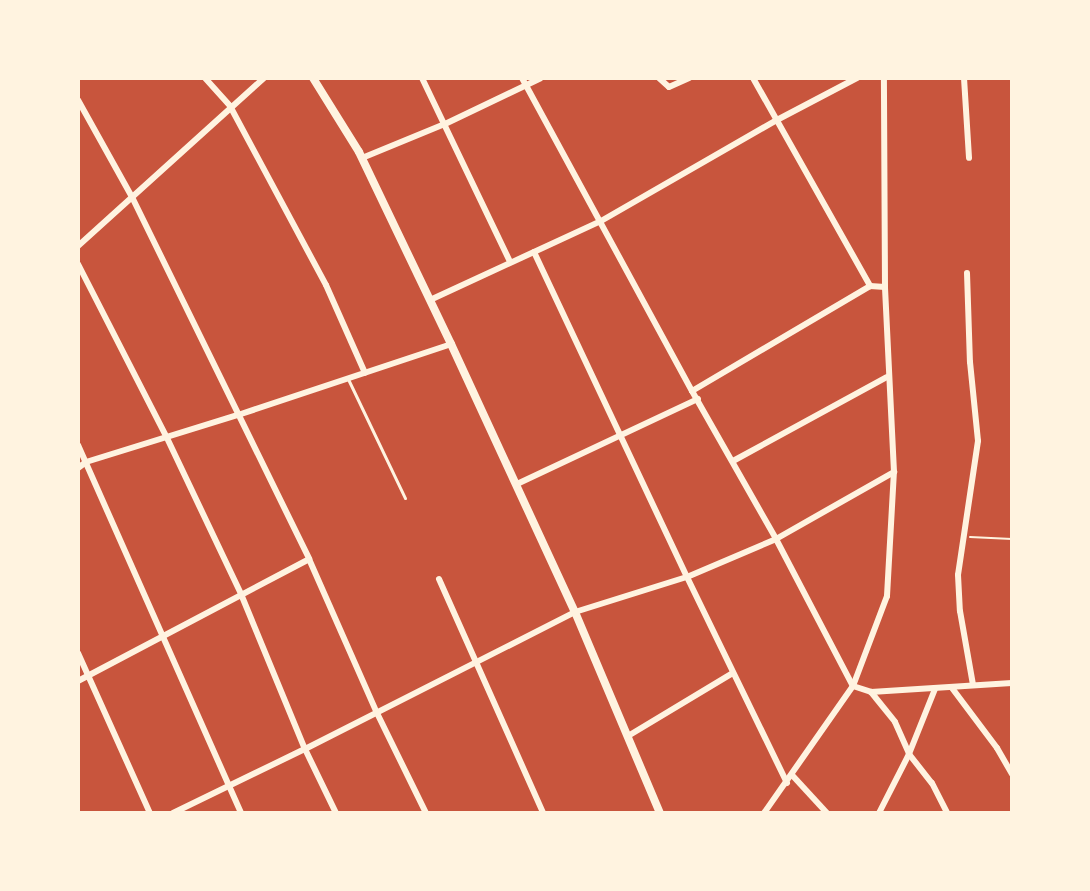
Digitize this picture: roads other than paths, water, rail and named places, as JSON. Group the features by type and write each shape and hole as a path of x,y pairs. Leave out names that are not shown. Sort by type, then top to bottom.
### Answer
{"street":[{"path":"205,78 230,106 326,285 365,374"},
{"path":"78,246 183,153 230,106 264,78"},
{"path":"313,78 362,158 451,344 517,484 660,813"},
{"path":"422,78 510,262"},
{"path":"522,78 692,391 776,539 853,686 871,692 1012,683"},
{"path":"362,158 445,124 527,87 541,78"},
{"path":"659,78 669,87 689,78"},
{"path":"753,78 870,286"},
{"path":"430,300 601,221 856,78"},
{"path":"764,813 853,686 887,596 894,472 887,377 884,78"},
{"path":"964,78 969,158"},
{"path":"78,100 132,197 309,559 376,711 426,813"},
{"path":"534,252 787,783"},
{"path":"78,264 167,438 241,594 305,749 336,813"},
{"path":"967,273 970,362 978,441 958,575 960,611 973,685"},
{"path":"692,391 870,286 885,287"},
{"path":"78,468 86,462 365,374 451,344"},
{"path":"733,461 887,377"},
{"path":"517,484 698,399"},
{"path":"78,446 241,813"},
{"path":"173,813 477,663 574,612 687,577 776,539 894,472"},
{"path":"78,681 309,559"},
{"path":"439,579 543,813"},
{"path":"78,653 90,675 150,813"},
{"path":"628,736 733,673"},
{"path":"952,688 997,748 1012,774"},
{"path":"879,813 909,753 934,689"},
{"path":"871,692 896,722 909,753 932,783 947,813"},
{"path":"792,775 827,813"}],"lane":[{"path":"348,379 405,498"}]}
